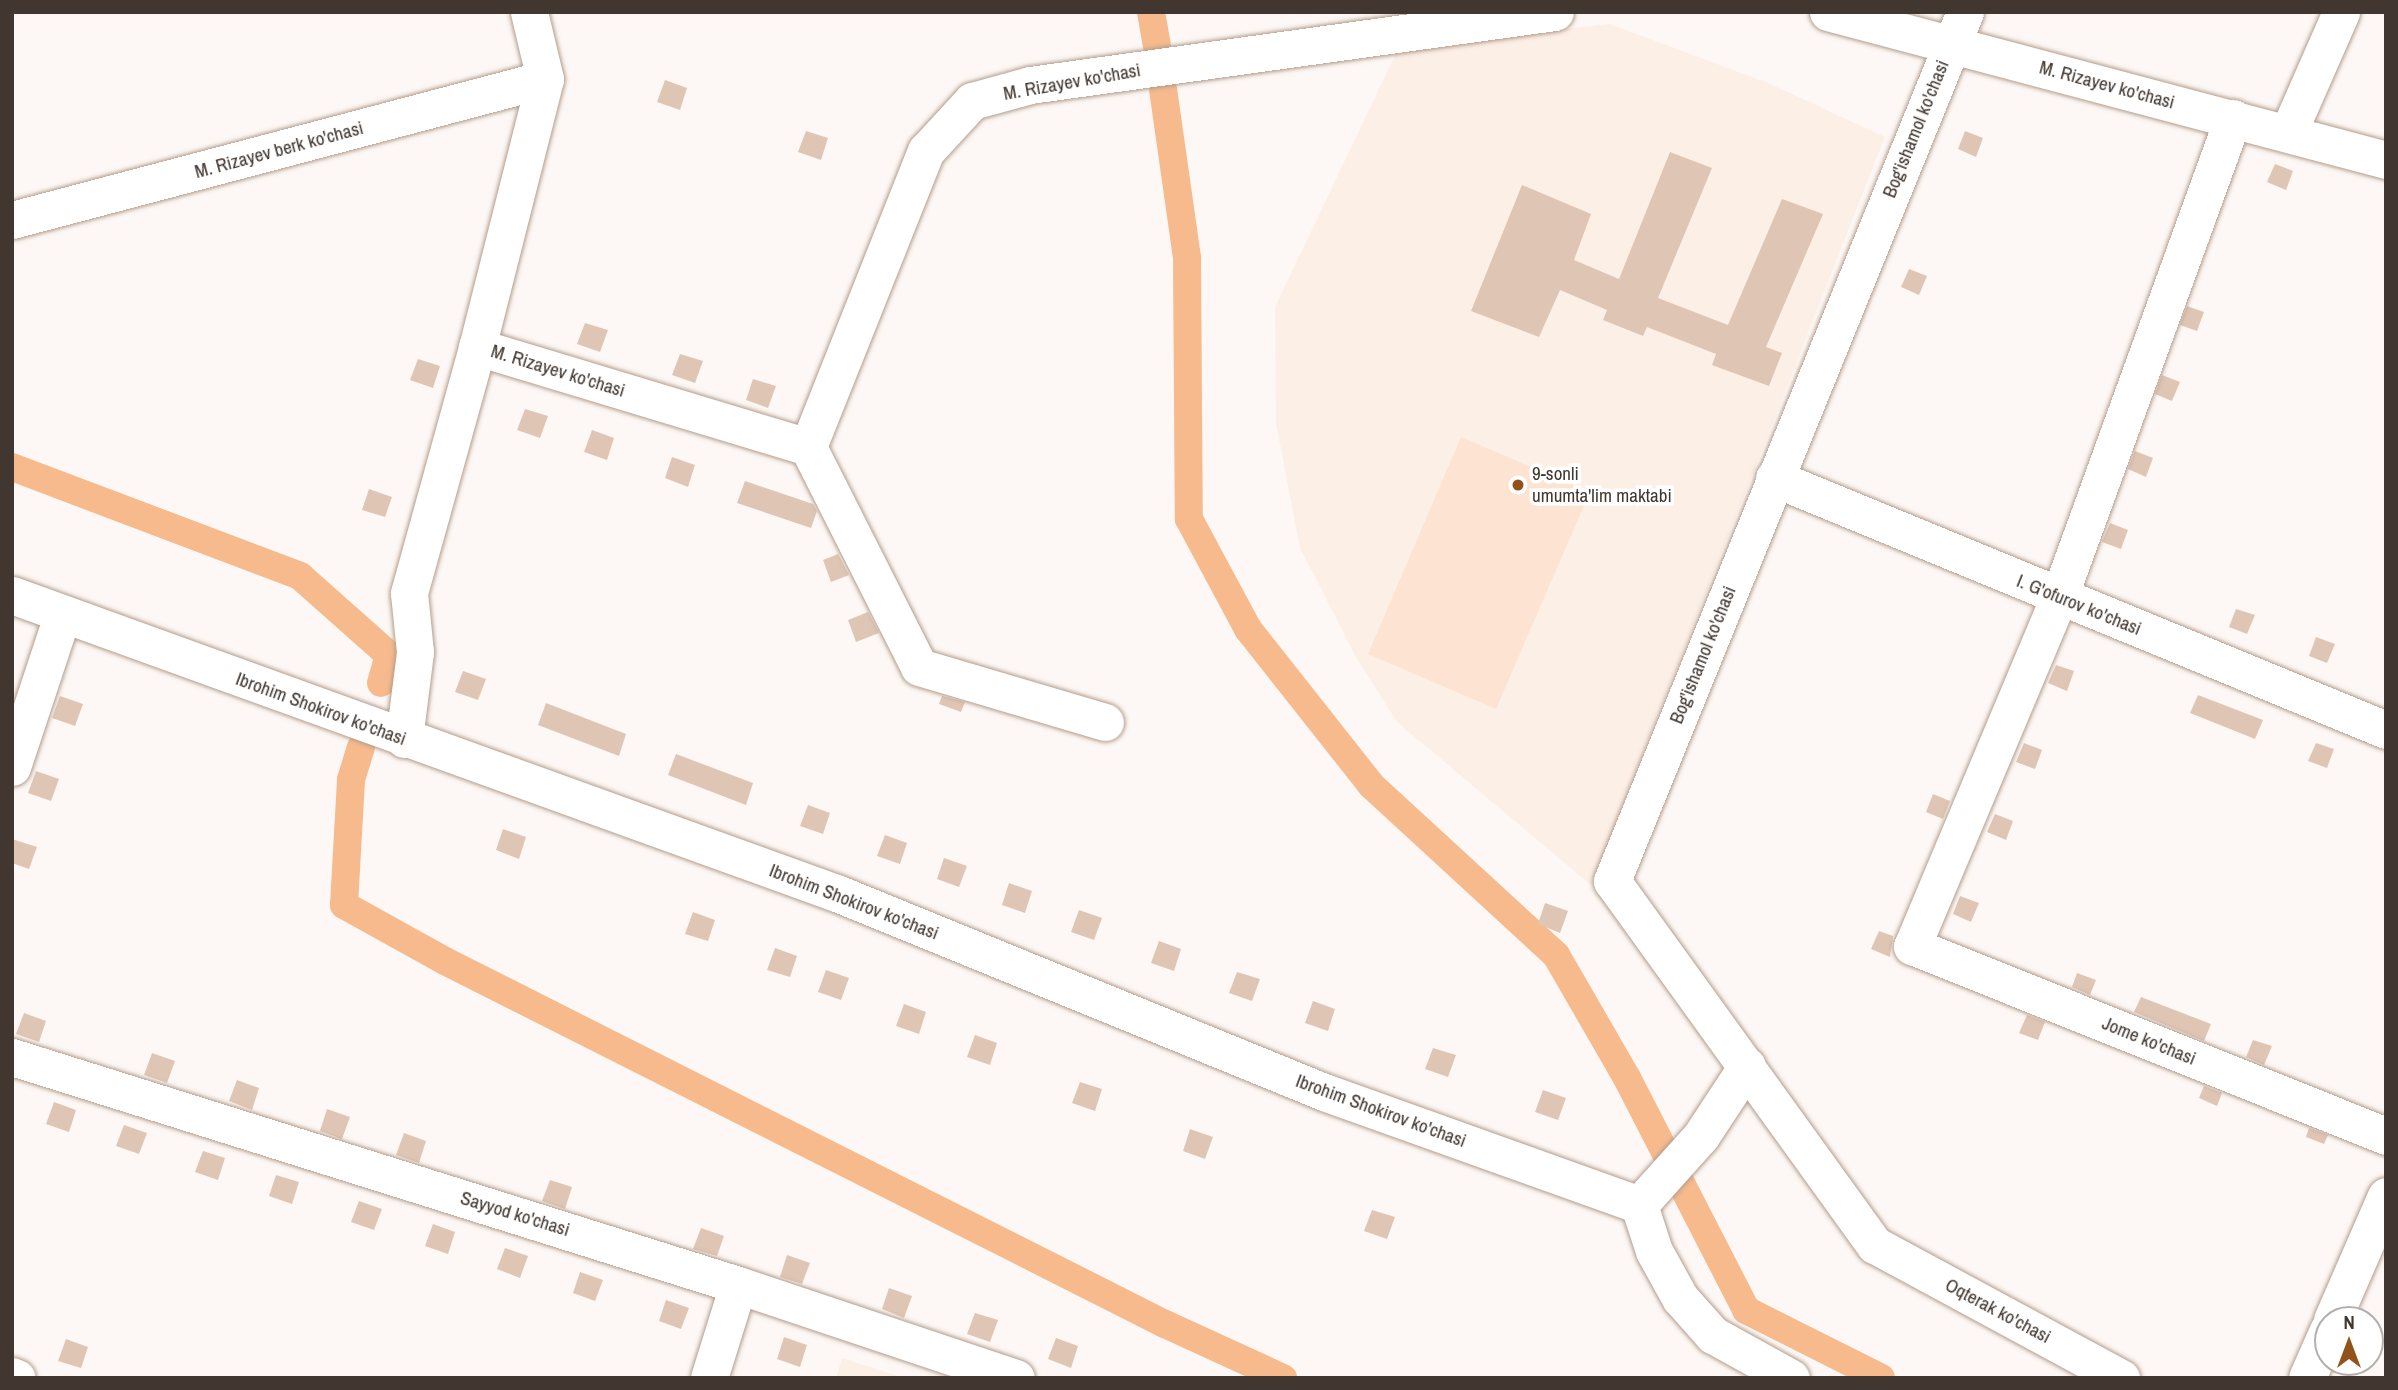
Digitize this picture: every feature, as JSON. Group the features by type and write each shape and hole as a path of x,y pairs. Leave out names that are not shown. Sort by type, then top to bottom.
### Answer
{"street":[{"name":"M. Rizayev ko'chasi","path":"529,12 545,79 477,346 808,447 926,152 972,101 1030,85 1555,12"},
{"name":"M. Rizayev ko'chasi","path":"1828,12 1958,28 2233,118 2386,160"},
{"path":"2288,133 2341,12"},
{"name":"Bog'ishamol ko'chasi","path":"1875,1245 1612,881 1958,28"},
{"name":"M. Rizayev berk ko'chasi","path":"12,220 545,79"},
{"path":"2059,597 2233,118"},
{"path":"404,739 415,652 409,593 477,346"},
{"path":"808,447 919,667 1105,722"},
{"name":"I. G'ofurov ko'chasi","path":"1774,478 2386,730"},
{"name":"Ibrohim Shokirov ko'chasi","path":"12,595 62,616 839,894 1324,1092 1649,1193"},
{"name":"Jome ko'chasi","path":"2059,597 1912,946 2386,1136"},
{"path":"14,756 62,616"},
{"name":"Sayyod ko'chasi","path":"12,1056 738,1284 1016,1378"},
{"path":"1747,1066 1701,1136 1649,1193 1654,1251 1679,1298 1713,1335 1791,1378"},
{"path":"2338,1306 2386,1196"},
{"name":"Oqterak ko'chasi","path":"1875,1245 2121,1378"},
{"path":"709,1378 738,1284"}],"shaded area":[{"name":"9-sonli umumta'lim maktabi","path":"1610,24 1768,83 1885,137 1591,885 1397,722 1356,657 1300,548 1276,423 1275,307 1399,47"},
{"path":"1461,437 1590,492 1496,709 1368,654"},
{"path":"842,1358 904,1378 836,1378"}],"building":[{"path":"665,80 687,88 680,110 657,102"},
{"path":"806,131 828,138 821,160 798,152"},
{"path":"1965,131 1983,138 1976,157 1958,149"},
{"path":"1670,152 1712,168 1658,298 1728,325 1782,199 1823,214 1766,347 1782,353 1769,386 1712,365 1716,354 1647,327 1643,336 1603,320 1607,310 1560,290 1539,337 1471,311 1522,185 1591,214 1574,260 1619,279"},
{"path":"2275,164 2293,171 2286,190 2267,182"},
{"path":"1909,269 1927,276 1919,295 1901,287"},
{"path":"2187,306 2204,312 2197,331 2180,325"},
{"path":"585,323 608,330 600,352 577,344"},
{"path":"680,354 703,361 695,383 672,375"},
{"path":"418,359 440,366 433,388 410,380"},
{"path":"2162,375 2180,382 2172,401 2155,394"},
{"path":"753,379 776,386 768,408 746,400"},
{"path":"525,409 548,416 540,438 517,430"},
{"path":"592,430 614,438 607,460 584,452"},
{"path":"2135,451 2153,458 2146,477 2128,469"},
{"path":"672,457 695,465 688,487 665,478"},
{"path":"745,481 813,504 817,511 811,528 737,503"},
{"path":"369,489 392,497 385,517 362,510"},
{"path":"2110,523 2128,530 2121,549 2102,542"},
{"path":"838,554 849,575 831,582 823,560"},
{"path":"2236,609 2255,615 2247,634 2229,627"},
{"path":"868,612 879,633 856,642 848,620"},
{"path":"2316,637 2335,644 2327,663 2309,656"},
{"path":"2056,665 2074,671 2067,691 2048,683"},
{"path":"463,671 486,679 478,700 455,692"},
{"path":"2198,695 2263,720 2255,739 2190,713"},
{"path":"60,696 83,704 75,726 52,718"},
{"path":"942,696 965,702 961,712 939,704"},
{"path":"546,703 626,734 619,756 538,725"},
{"path":"2024,743 2042,750 2035,769 2016,762"},
{"path":"2316,743 2334,749 2327,768 2308,761"},
{"path":"676,754 753,783 746,805 668,775"},
{"path":"36,771 59,779 51,801 28,793"},
{"path":"1933,794 1950,801 1943,819 1926,812"},
{"path":"808,805 830,813 823,834 800,826"},
{"path":"1995,814 2013,821 2006,840 1987,832"},
{"path":"503,829 526,837 519,859 496,850"},
{"path":"885,835 907,843 900,864 877,856"},
{"path":"12,839 37,847 29,869 12,863"},
{"path":"944,858 967,866 959,887 937,879"},
{"path":"1009,883 1032,891 1025,913 1002,905"},
{"path":"1960,896 1979,903 1971,922 1953,914"},
{"path":"1545,903 1568,911 1560,933 1538,924"},
{"path":"1079,910 1102,918 1094,940 1071,932"},
{"path":"693,912 715,920 708,941 685,934"},
{"path":"1879,931 1893,936 1890,957 1871,949"},
{"path":"1159,941 1181,949 1174,971 1151,963"},
{"path":"775,948 797,956 790,977 767,970"},
{"path":"826,970 849,978 841,1000 818,992"},
{"path":"1237,972 1260,979 1252,1001 1229,993"},
{"path":"2077,973 2096,980 2090,995 2072,987"},
{"path":"2141,997 2211,1024 2204,1041 2134,1012"},
{"path":"1313,1001 1335,1009 1328,1031 1305,1023"},
{"path":"904,1004 926,1012 919,1034 896,1026"},
{"path":"24,1013 46,1021 39,1042 16,1034"},
{"path":"2027,1015 2045,1022 2038,1040 2019,1033"},
{"path":"975,1035 997,1043 990,1065 967,1057"},
{"path":"2253,1040 2272,1046 2264,1065 2246,1057"},
{"path":"1433,1048 1456,1055 1448,1077 1425,1069"},
{"path":"152,1053 175,1061 167,1083 144,1075"},
{"path":"237,1080 259,1088 252,1110 229,1101"},
{"path":"1080,1082 1102,1089 1095,1111 1072,1103"},
{"path":"2204,1086 2222,1093 2217,1106 2199,1098"},
{"path":"1543,1090 1566,1098 1558,1120 1535,1112"},
{"path":"54,1102 76,1110 69,1132 46,1124"},
{"path":"327,1109 350,1117 342,1139 320,1131"},
{"path":"124,1125 147,1133 139,1154 116,1146"},
{"path":"2309,1128 2328,1135 2324,1144 2306,1137"},
{"path":"1190,1129 1213,1137 1205,1159 1183,1151"},
{"path":"404,1133 426,1141 419,1163 396,1155"},
{"path":"203,1151 225,1158 218,1180 195,1172"},
{"path":"276,1175 299,1182 292,1204 269,1196"},
{"path":"550,1180 572,1187 565,1209 542,1201"},
{"path":"359,1201 382,1209 374,1230 351,1222"},
{"path":"1372,1210 1395,1217 1387,1239 1364,1231"},
{"path":"433,1224 455,1232 448,1254 425,1246"},
{"path":"701,1228 724,1236 717,1256 693,1249"},
{"path":"505,1248 528,1256 520,1278 497,1269"},
{"path":"787,1255 810,1263 802,1284 780,1277"},
{"path":"580,1272 603,1280 595,1301 573,1293"},
{"path":"889,1288 912,1296 904,1318 882,1309"},
{"path":"666,1300 689,1308 681,1329 659,1321"},
{"path":"975,1313 998,1320 990,1342 967,1334"},
{"path":"784,1337 807,1345 800,1367 777,1359"},
{"path":"1056,1338 1078,1346 1071,1368 1048,1359"},
{"path":"66,1339 88,1347 81,1368 58,1361"}],"waterway":[{"path":"1151,12 1157,46"},
{"path":"1163,89 1187,258 1189,519 1248,629 1371,785 1556,955 1627,1078 1746,1310 1881,1378"},
{"path":"12,467 300,576 389,655 381,683"},
{"path":"361,747 351,780 344,905 445,961 1165,1324 1283,1378"}],"place":[{"name":"9-sonli umumta'lim maktabi","path":"1518,485"}]}
